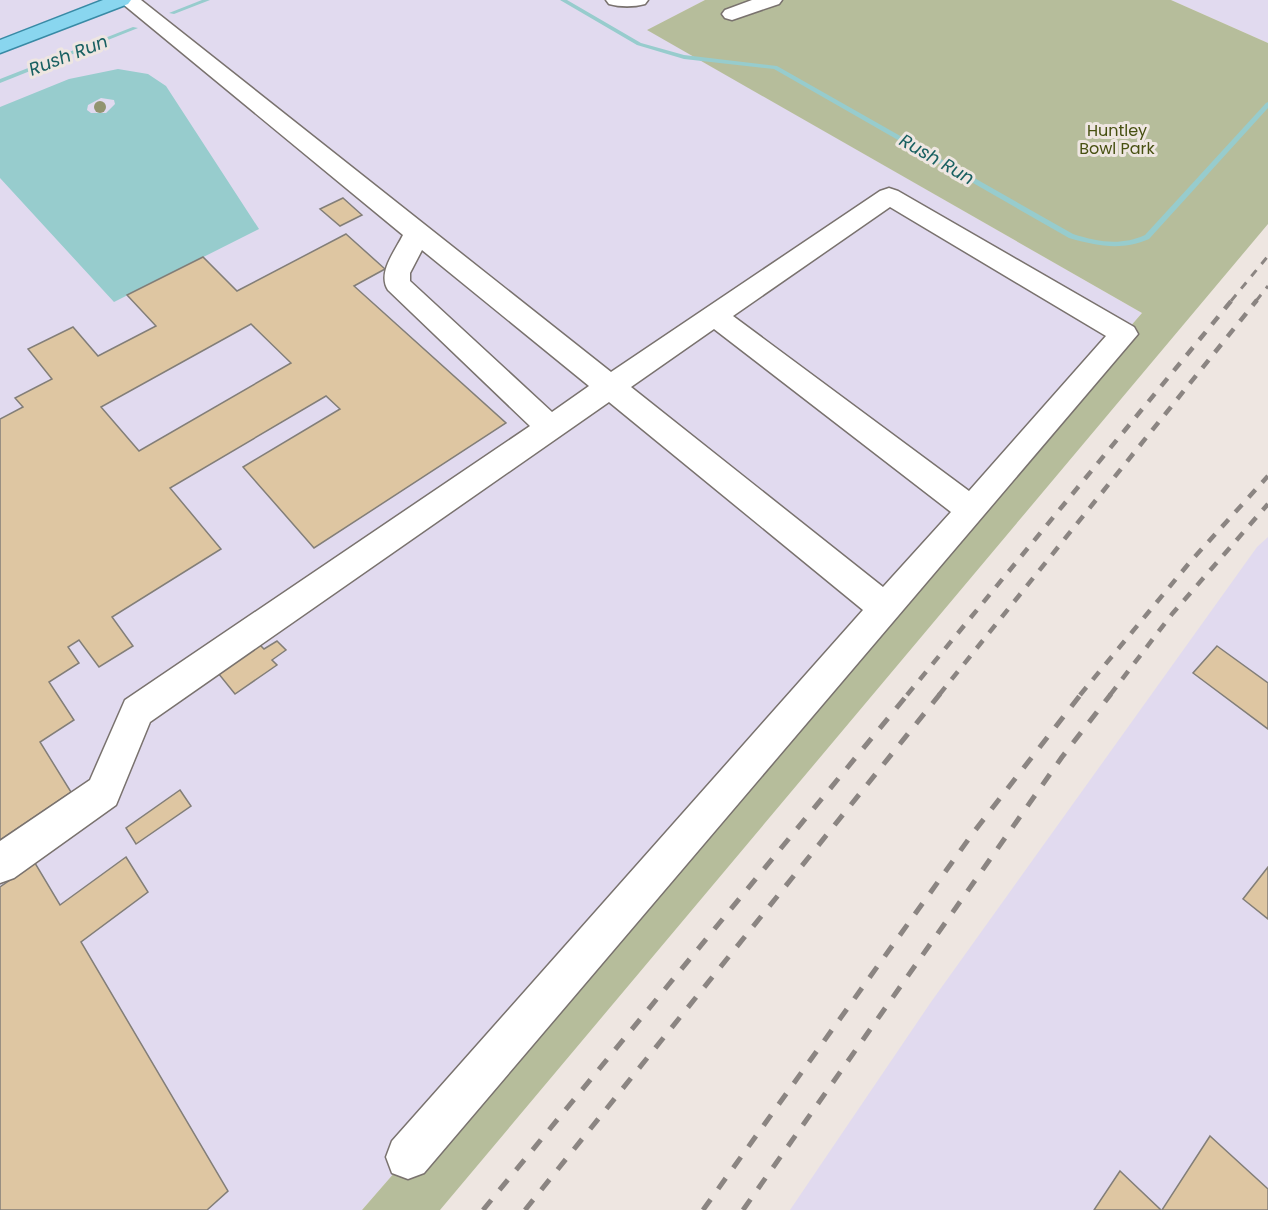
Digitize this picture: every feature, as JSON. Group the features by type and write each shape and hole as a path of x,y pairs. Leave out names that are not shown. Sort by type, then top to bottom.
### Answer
{"main road":[{"path":"0,46 121,0"}],"lane":[{"path":"128,0 885,608"},
{"path":"616,0 638,0"},
{"path":"732,14 772,0"},
{"path":"0,864 104,792 137,711 889,196 1125,334 408,1157"},
{"path":"417,233 397,273 397,284 547,425"},
{"path":"714,315 971,510"}],"shaded area":[{"path":"0,0 705,0 648,30 1142,313 362,1210 0,1210"},
{"path":"1171,0 1268,0 1268,43"},
{"path":"1268,537 1268,1210 790,1210 931,1002 1257,547"}],"green space":[{"name":"Huntley Bowl Park","path":"705,0 1171,0 1268,43 1268,224 440,1210 362,1210 1142,313 647,30"}],"water":[{"path":"118,69 148,74 166,86 259,229 114,302 0,178 0,107 69,79","holes":["101,98 114,100 115,104 106,113 91,113 87,110 88,105"]}],"building":[{"path":"343,198 362,215 340,226 320,209"},
{"path":"346,234 385,269 354,286 506,423 314,548 243,467 340,409 326,396 170,488 221,549 112,617 133,646 99,667 79,640 68,647 79,663 49,682 74,720 40,742 71,792 0,840 0,419 23,407 15,398 52,379 28,349 73,327 98,356 156,326 127,295 203,257 237,291","holes":["251,324 291,363 139,451 101,407"]},
{"path":"277,641 286,650 272,660 277,665 235,694 218,673 260,645 264,649"},
{"path":"1217,646 1268,683 1268,729 1193,673"},
{"path":"180,790 191,806 136,844 126,828"},
{"path":"126,857 148,892 81,942 228,1191 207,1210 0,1210 0,887 35,863 60,905"},
{"path":"1268,867 1268,919 1243,899"},
{"path":"1210,1136 1268,1189 1268,1210 1162,1210"},
{"path":"1120,1171 1161,1210 1094,1210"}],"waterway":[{"name":"Rush Run","path":"172,13 207,0"},
{"name":"Rush Run","path":"563,0 639,44 684,57 775,67 1071,236 1100,243 1119,245 1147,237 1268,104"},
{"name":"Rush Run","path":"0,81 135,28"}],"railway":[{"path":"1231,301 1268,256"},
{"path":"1256,301 1268,286"},
{"path":"907,695 1232,300"},
{"path":"939,695 1257,300"},
{"path":"1080,695 1190,562 1268,476"},
{"path":"1110,695 1172,614 1268,504"},
{"path":"483,1210 908,694"},
{"path":"525,1210 940,694"},
{"path":"703,1210 973,833 1081,694"},
{"path":"743,1210 1062,757 1111,694"}]}
